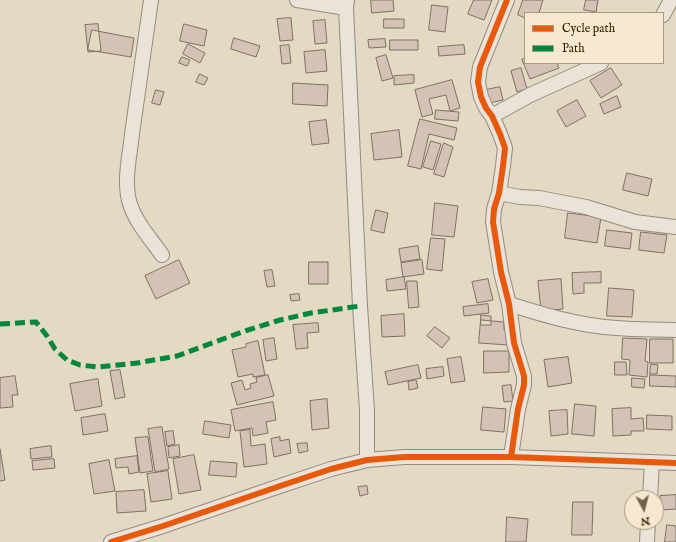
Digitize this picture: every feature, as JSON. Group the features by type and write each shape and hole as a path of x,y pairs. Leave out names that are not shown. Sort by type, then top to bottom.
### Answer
{"street":[{"path":"151,0 140,73 127,181 130,203 133,211 162,255"},
{"path":"297,0 346,4 366,410 367,460"},
{"path":"507,0 480,66 478,82 481,97 492,116 505,148 504,166 499,193 494,209 493,222 514,343 524,376 524,385 518,409 511,457"},
{"path":"664,13 671,0"},
{"path":"492,116 530,95 599,64"},
{"path":"499,193 520,197 539,198 586,207 635,222 676,227"},
{"path":"508,304 551,317 593,325 616,328 676,330"},
{"path":"111,542 163,526 283,484 331,469 367,460 404,458 511,457 676,463"},
{"path":"650,490 652,462"},
{"path":"647,542 648,530"}],"building":[{"path":"371,0 393,0 394,11 372,13"},
{"path":"474,0 492,0 484,20 468,14"},
{"path":"523,0 543,0 539,12 524,12 524,18 518,15"},
{"path":"586,0 598,0 596,12 584,10"},
{"path":"432,5 448,7 445,32 429,30"},
{"path":"291,18 293,40 280,41 277,19"},
{"path":"384,19 404,19 404,28 384,28"},
{"path":"325,20 327,43 315,44 313,21"},
{"path":"98,24 101,51 88,52 85,25"},
{"path":"184,24 207,30 204,46 180,41"},
{"path":"92,30 134,38 131,57 88,50"},
{"path":"234,38 260,46 256,57 231,49"},
{"path":"385,39 386,47 369,48 368,40"},
{"path":"390,40 418,40 418,50 390,50"},
{"path":"188,44 205,53 200,63 183,54"},
{"path":"289,45 291,63 282,64 280,46"},
{"path":"464,45 465,54 439,56 438,47"},
{"path":"325,50 327,71 306,73 304,52"},
{"path":"386,55 393,78 382,81 376,58"},
{"path":"182,57 190,60 187,66 179,63"},
{"path":"524,59 524,64 557,64 559,68 530,79 522,60"},
{"path":"521,68 527,89 517,92 511,71"},
{"path":"611,68 622,85 601,98 590,81"},
{"path":"200,74 208,78 204,85 196,82"},
{"path":"414,75 414,83 394,85 394,76"},
{"path":"452,80 460,108 450,111 446,95 429,99 433,114 422,117 415,90"},
{"path":"293,83 328,85 327,106 293,104"},
{"path":"500,87 503,100 489,103 486,90"},
{"path":"156,90 164,92 160,105 152,103"},
{"path":"617,96 621,107 604,114 600,104"},
{"path":"577,100 586,116 566,127 557,111"},
{"path":"436,110 459,112 458,121 435,119"},
{"path":"420,119 457,128 454,140 429,134 421,169 408,166"},
{"path":"326,120 329,143 312,145 309,122"},
{"path":"399,130 402,157 374,160 371,134"},
{"path":"431,141 441,144 433,170 423,167"},
{"path":"444,143 453,147 444,177 434,174"},
{"path":"627,173 652,179 648,196 623,190"},
{"path":"435,203 458,206 454,237 432,235"},
{"path":"376,210 388,213 384,233 371,230"},
{"path":"568,213 601,217 597,243 565,238"},
{"path":"607,230 632,233 630,249 605,246"},
{"path":"641,232 667,235 664,253 639,250"},
{"path":"431,238 445,239 442,271 427,269"},
{"path":"418,246 420,259 401,262 399,249"},
{"path":"179,260 190,283 156,299 145,276"},
{"path":"422,260 424,274 403,277 401,263"},
{"path":"309,262 328,262 328,284 309,284"},
{"path":"272,270 275,286 267,287 264,271"},
{"path":"601,272 601,283 584,283 584,293 573,294 572,273"},
{"path":"404,277 406,289 387,291 386,280"},
{"path":"488,279 493,300 477,303 472,282"},
{"path":"561,279 563,309 541,311 538,281"},
{"path":"407,281 417,281 419,307 409,308"},
{"path":"609,288 634,290 632,317 607,316"},
{"path":"299,294 300,300 291,301 290,295"},
{"path":"488,304 489,313 464,316 463,307"},
{"path":"404,314 405,336 382,337 381,316"},
{"path":"481,315 491,316 491,325 481,325"},
{"path":"481,320 504,322 504,330 509,331 508,345 479,343"},
{"path":"318,323 319,332 307,333 308,348 296,349 293,325"},
{"path":"435,327 450,338 442,348 427,336"},
{"path":"274,338 277,359 266,361 263,340"},
{"path":"623,338 647,339 645,361 648,362 647,377 629,375 630,360 622,359"},
{"path":"650,339 673,339 673,363 650,363"},
{"path":"258,341 265,375 253,377 253,374 238,377 232,350 246,347 246,344"},
{"path":"484,351 509,351 509,372 484,373"},
{"path":"461,357 465,381 451,383 447,359"},
{"path":"568,357 572,383 548,387 544,360"},
{"path":"615,362 626,362 627,375 615,375"},
{"path":"651,364 658,365 657,374 650,374"},
{"path":"418,365 421,378 388,385 385,372"},
{"path":"443,367 444,376 427,379 426,369"},
{"path":"120,370 125,397 115,399 110,371"},
{"path":"268,375 274,396 237,405 231,383 242,380 245,390 251,388 250,384 257,382 256,378"},
{"path":"650,375 676,376 676,387 650,386"},
{"path":"15,376 18,395 12,395 13,407 0,408 0,378"},
{"path":"632,378 645,379 644,388 632,387"},
{"path":"98,379 102,406 75,411 70,384"},
{"path":"416,380 418,388 409,390 408,382"},
{"path":"511,385 513,401 504,402 502,386"},
{"path":"327,399 329,428 312,430 310,401"},
{"path":"273,402 276,420 266,422 268,433 253,436 252,428 235,431 231,410"},
{"path":"575,404 596,406 594,436 572,434"},
{"path":"483,407 506,409 504,432 481,430"},
{"path":"631,408 631,419 643,418 644,431 631,431 631,435 613,436 612,409"},
{"path":"567,410 568,434 551,436 549,411"},
{"path":"105,414 108,431 83,435 81,418"},
{"path":"647,415 672,416 672,430 647,429"},
{"path":"205,421 231,425 229,438 203,434"},
{"path":"162,427 169,469 155,472 148,429"},
{"path":"250,430 251,446 265,444 267,464 244,467 240,431"},
{"path":"173,431 175,444 167,446 165,432"},
{"path":"148,437 153,471 140,473 135,438"},
{"path":"280,437 280,441 289,439 291,453 274,457 271,439"},
{"path":"307,443 308,451 299,453 297,444"},
{"path":"179,445 180,456 169,458 168,447"},
{"path":"51,446 52,457 31,459 30,449"},
{"path":"0,449 5,480 0,481"},
{"path":"194,455 201,490 179,494 173,459"},
{"path":"137,456 139,472 129,474 128,467 116,468 115,459"},
{"path":"54,459 55,468 33,470 32,461"},
{"path":"109,460 115,491 94,494 89,464"},
{"path":"211,461 237,463 236,477 209,475"},
{"path":"168,471 172,499 151,502 147,474"},
{"path":"367,486 368,494 360,496 358,487"},
{"path":"144,490 146,511 117,513 116,492"},
{"path":"676,495 676,509 664,510 664,496"},
{"path":"573,502 593,502 592,535 572,535"},
{"path":"507,517 528,519 526,542 506,542"},
{"path":"667,525 676,526 676,542 665,542"}],"marked path":[{"path":"0,324 36,322 55,349 67,360 80,365 98,367 137,363 177,356 242,332 280,320 311,313 360,306"}],"cycle path":[{"path":"507,0 480,67 478,82 481,97 492,116 505,148 499,193 494,209 493,222 501,272 509,304 514,343 524,376 524,385 518,409 511,457"},
{"path":"111,542 331,469 367,460 404,457 511,457 676,463"}]}
